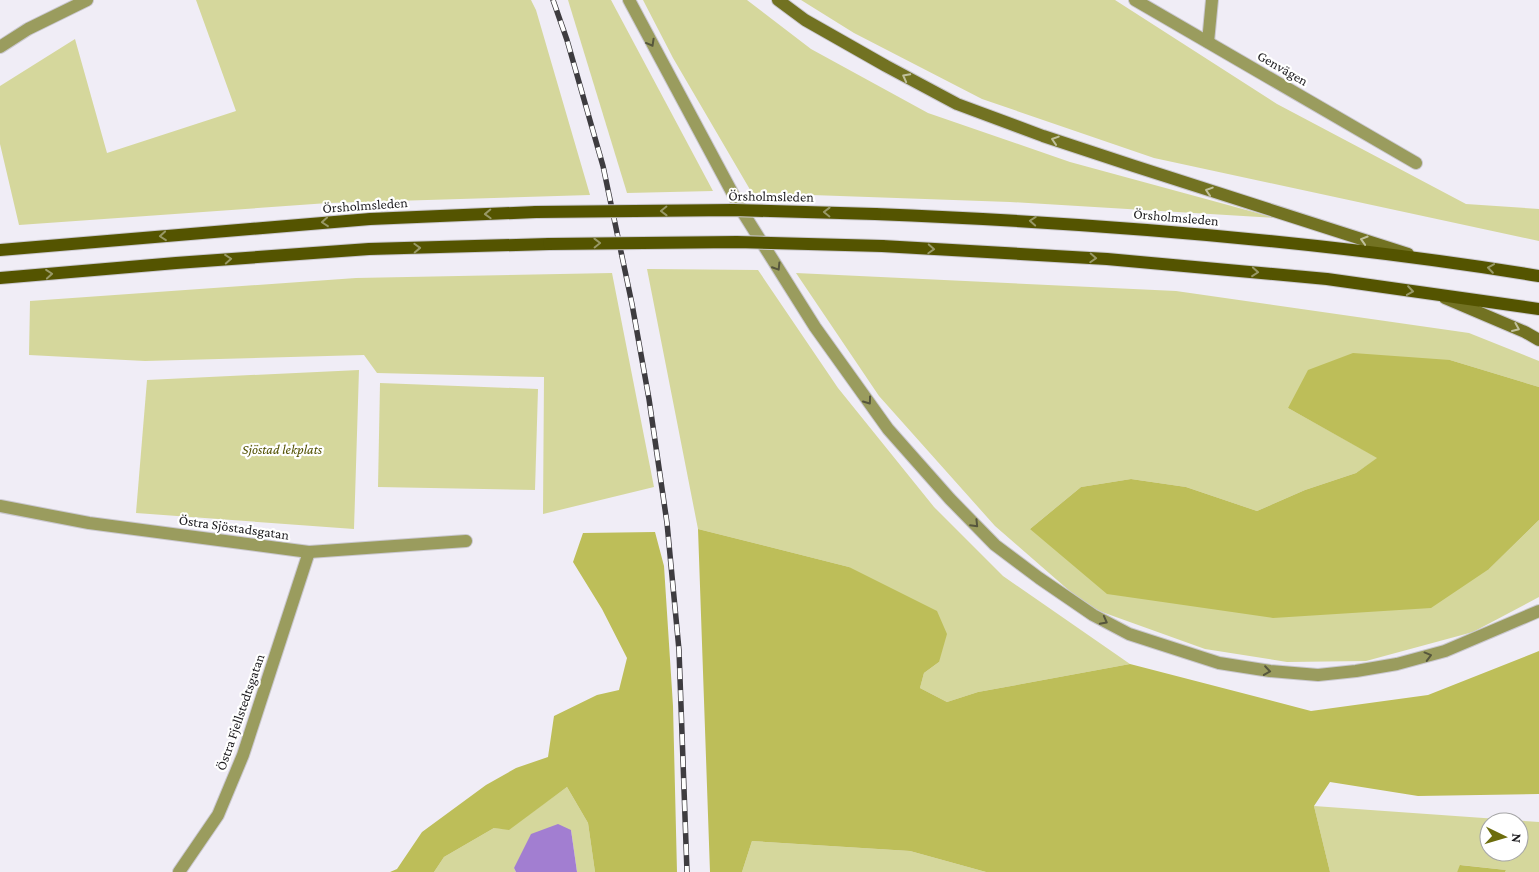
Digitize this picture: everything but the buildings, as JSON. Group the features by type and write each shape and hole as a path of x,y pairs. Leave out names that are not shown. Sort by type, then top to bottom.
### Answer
{"main road":[{"path":"778,0 805,20 957,104 1071,145 1427,260"},
{"name":"Örsholmsleden","path":"0,250 370,218 536,212 733,210 992,219 1187,232 1427,260 1539,276"},
{"path":"0,278 369,249 549,244 737,242 882,246 1108,259 1327,279 1539,309"},
{"path":"1438,295 1525,332 1539,340"}],"street":[{"path":"0,47 28,29 87,0"},
{"path":"629,0 742,211 815,327 888,430 950,499 995,545 1093,615 1129,634 1219,663 1270,672 1318,675 1397,664 1445,651 1539,611"},
{"name":"Genvägen","path":"1135,0 1416,163"},
{"path":"1208,42 1212,0"},
{"name":"Östra Sjöstadsgatan","path":"0,506 89,522 309,552 466,540"},
{"name":"Östra Fjellstedtsgatan","path":"178,872 218,815 243,755 309,552"}],"green space":[{"path":"196,0 531,0 536,10 590,195 328,203 19,225 0,144 0,86 75,39 107,153 236,111"},
{"path":"568,0 611,0 713,191 627,193"},
{"path":"643,0 747,0 811,49 928,113 1070,162 1276,218 1010,202 752,193 673,58"},
{"path":"801,0 1115,0 1277,104 1466,204 1539,209 1539,241 1154,158 982,99 854,33"},
{"path":"647,269 758,270 838,388 934,507 1003,576 1130,664 978,692 947,702 920,688 924,673 939,662 849,567 698,529"},
{"path":"612,273 654,487 543,514 544,377 377,373 364,355 145,361 29,355 30,301 356,278"},
{"path":"796,273 1176,291 1469,333 1539,361 1539,387 1450,360 1288,408 1378,458 1356,473 1305,490 1257,511 1186,487 1131,479 1081,487 1030,529 1489,569 1539,520 1539,597 1473,632 1366,661 1287,662 1205,649 1088,607 995,526 879,396"},
{"name":"Sjöstad lekplats","path":"359,370 354,529 136,513 147,380"},
{"path":"380,383 538,389 535,490 378,487"},
{"path":"567,787 588,823 595,872 577,872 571,830 514,868 516,872 434,872 444,857 494,828 509,829"},
{"path":"1314,806 1479,818 1479,862 1529,862 1529,821 1539,822 1539,872 1505,872 1506,870 1461,865 1457,872 1330,872"},
{"path":"752,841 910,851 986,872 742,872"}],"shaded area":[{"path":"1353,353 1450,360 1539,387 1539,520 1489,569 1431,608 1273,618 1107,594 1030,529 1081,487 1131,479 1186,487 1257,511 1305,490 1356,473 1377,458 1288,408 1308,370"},
{"path":"698,529 849,567 937,611 947,634 939,662 924,673 920,688 947,702 978,692 1130,664 1311,711 1428,695 1539,651 1539,794 1418,796 1330,782 1314,806 1330,872 986,872 910,851 752,841 742,872 710,872"},
{"path":"655,532 664,566 673,706 677,872 595,872 588,823 567,787 509,830 494,828 444,857 434,872 390,872 397,869 422,832 486,785 516,768 548,757 554,716 597,695 619,690 627,658 602,609 573,562 583,533"},
{"path":"558,824 571,830 577,872 516,872 514,868 531,834"},
{"path":"1460,865 1506,870 1505,872 1457,872"}],"railway":[{"path":"553,0 567,40 603,166 632,304 649,399 667,523 679,650 687,872"}]}
